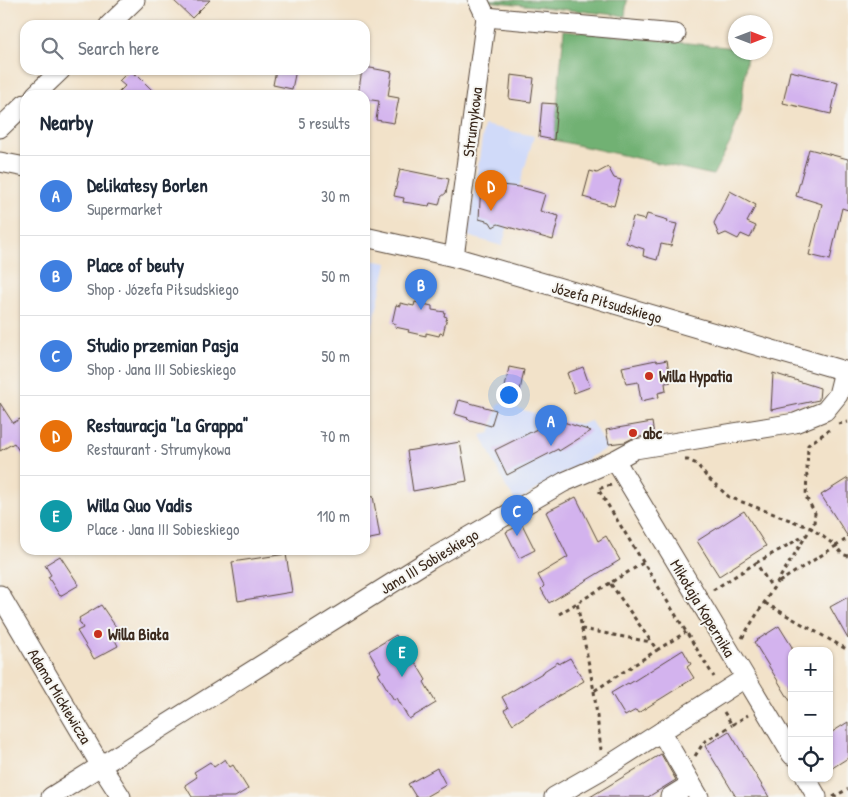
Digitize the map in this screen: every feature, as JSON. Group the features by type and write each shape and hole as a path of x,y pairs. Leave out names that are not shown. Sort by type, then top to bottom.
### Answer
{"street":[{"path":"114,20 135,0"},
{"name":"Strumykowa","path":"454,257 482,8 676,34"},
{"path":"40,90 56,75"},
{"path":"0,128 20,109"},
{"path":"0,162 20,166"},
{"name":"Józefa Piłsudskiego","path":"370,238 454,257 846,372"},
{"name":"Jana III Sobieskiego","path":"51,797 429,560 564,482 615,460 635,449 795,423 825,411 838,396 846,372"},
{"name":"Mikołaja Kopernika","path":"615,460 788,748"},
{"name":"Adama Mickiewicza","path":"0,595 120,797"},
{"path":"554,797 574,792 603,769 745,678"},
{"path":"661,732 695,790 670,797"},
{"path":"808,782 817,797"}],"path":[{"path":"838,424 848,422"},
{"path":"742,638 814,523 815,513 806,497 808,445 830,430"},
{"path":"680,460 688,460 697,464 706,476 729,497 811,528 836,546 842,554 848,556"},
{"path":"627,480 598,489 727,698 718,703 732,725"},
{"path":"706,594 807,534"},
{"path":"778,582 848,538"},
{"path":"559,614 643,563"},
{"path":"756,563 773,589"},
{"path":"610,583 657,650"},
{"path":"764,603 848,650"},
{"path":"577,604 594,691 686,632"},
{"path":"582,629 651,642"},
{"path":"693,759 704,742 755,710"}],"shaded area":[{"path":"484,125 534,136 502,246 468,236"},
{"path":"370,260 387,263 370,338"},
{"path":"499,403 566,422 581,424 591,421 607,448 516,502 506,487 481,435 490,433"}],"green space":[{"path":"488,0 627,0 625,16"},
{"path":"564,30 728,47 728,60 746,60 741,109 730,143 713,175 554,140"}],"building":[{"path":"173,0 210,0 192,18"},
{"path":"370,68 392,72 388,96 399,98 394,123 376,120 379,101 370,100 370,90 359,90 361,75 370,75"},
{"path":"790,71 838,82 831,114 783,103"},
{"path":"125,75 137,75 152,90 121,90 125,86 119,81"},
{"path":"275,75 295,75 292,89 273,85"},
{"path":"511,75 534,78 531,102 509,99"},
{"path":"542,103 557,104 554,140 539,137"},
{"path":"809,149 848,159 848,210 842,208 830,260 809,255 822,204 796,196"},
{"path":"608,167 614,178 621,180 614,206 583,197 590,171 597,173"},
{"path":"400,169 449,179 446,193 441,197 439,205 430,203 429,206 403,202 404,198 394,196"},
{"path":"481,183 520,187 545,194 540,211 559,216 553,240 498,224 493,227 490,222 479,219"},
{"path":"730,191 756,205 747,222 756,226 750,238 741,234 738,239 726,233 719,236 714,223"},
{"path":"647,214 677,224 671,246 661,244 657,260 643,256 644,249 626,243 633,217 645,220"},
{"path":"415,302 432,306 432,310 445,312 444,316 447,317 443,334 440,333 439,336 426,333 426,336 395,327 396,324 392,323 396,305 400,306 400,303 414,306"},
{"name":"Willa Hypatia","path":"656,360 657,362 667,360 671,382 665,383 666,391 658,393 659,397 641,401 638,382 626,384 622,367"},
{"path":"509,367 524,370 518,401 503,398"},
{"path":"583,367 590,387 574,393 567,373"},
{"path":"773,373 820,388 819,400 771,410"},
{"path":"459,400 496,410 491,426 455,414"},
{"path":"0,403 13,423 20,419 20,452 14,443 0,451"},
{"path":"539,414 591,431 559,451 558,449 507,475 495,450 545,425"},
{"path":"652,422 654,435 609,444 606,430"},
{"path":"460,442 467,481 413,491 407,451"},
{"path":"848,478 848,537 821,495"},
{"path":"370,496 373,496 380,537 370,539"},
{"path":"576,497 598,541 606,536 620,560 549,603 541,589 544,586 538,575 568,557 546,512"},
{"path":"744,511 766,546 719,576 697,541"},
{"path":"522,524 535,550 519,558 506,532"},
{"path":"286,555 292,592 238,601 232,562"},
{"path":"60,556 79,585 60,596 48,577 51,575 45,565"},
{"path":"848,597 848,639 830,607"},
{"name":"Willa Biała","path":"101,605 116,627 120,637 115,640 118,646 94,659 77,631 83,628 79,618"},
{"path":"779,626 792,647 788,647 788,697 754,642"},
{"path":"396,635 426,680 424,682 436,703 409,719 397,698 394,700 378,674 381,672 369,651"},
{"path":"683,650 691,664 687,667 694,678 638,713 636,710 625,716 611,693 629,684"},
{"path":"570,658 584,681 513,724 504,710 508,708 502,697 558,662 559,664"},
{"path":"848,722 848,758 833,767 833,737 833,731"},
{"path":"729,731 769,797 736,797 705,746"},
{"path":"661,754 676,780 648,797 590,797"},
{"path":"225,759 230,767 233,765 248,789 235,797 192,797 185,785 197,777 194,772 210,762 214,767"},
{"path":"437,768 446,785 425,797 416,797 408,784"}],"place":[{"name":"Restauracja \"La Grappa\"","path":"491,211"},
{"name":"Place of beuty","path":"421,310"},
{"name":"Willa Hypatia","path":"649,376"},
{"name":"abc","path":"633,433"},
{"name":"Delikatesy Borlen","path":"551,446"},
{"name":"Studio przemian Pasja","path":"517,536"},
{"name":"Willa Biała","path":"98,634"},
{"name":"Willa Quo Vadis","path":"402,677"}]}
